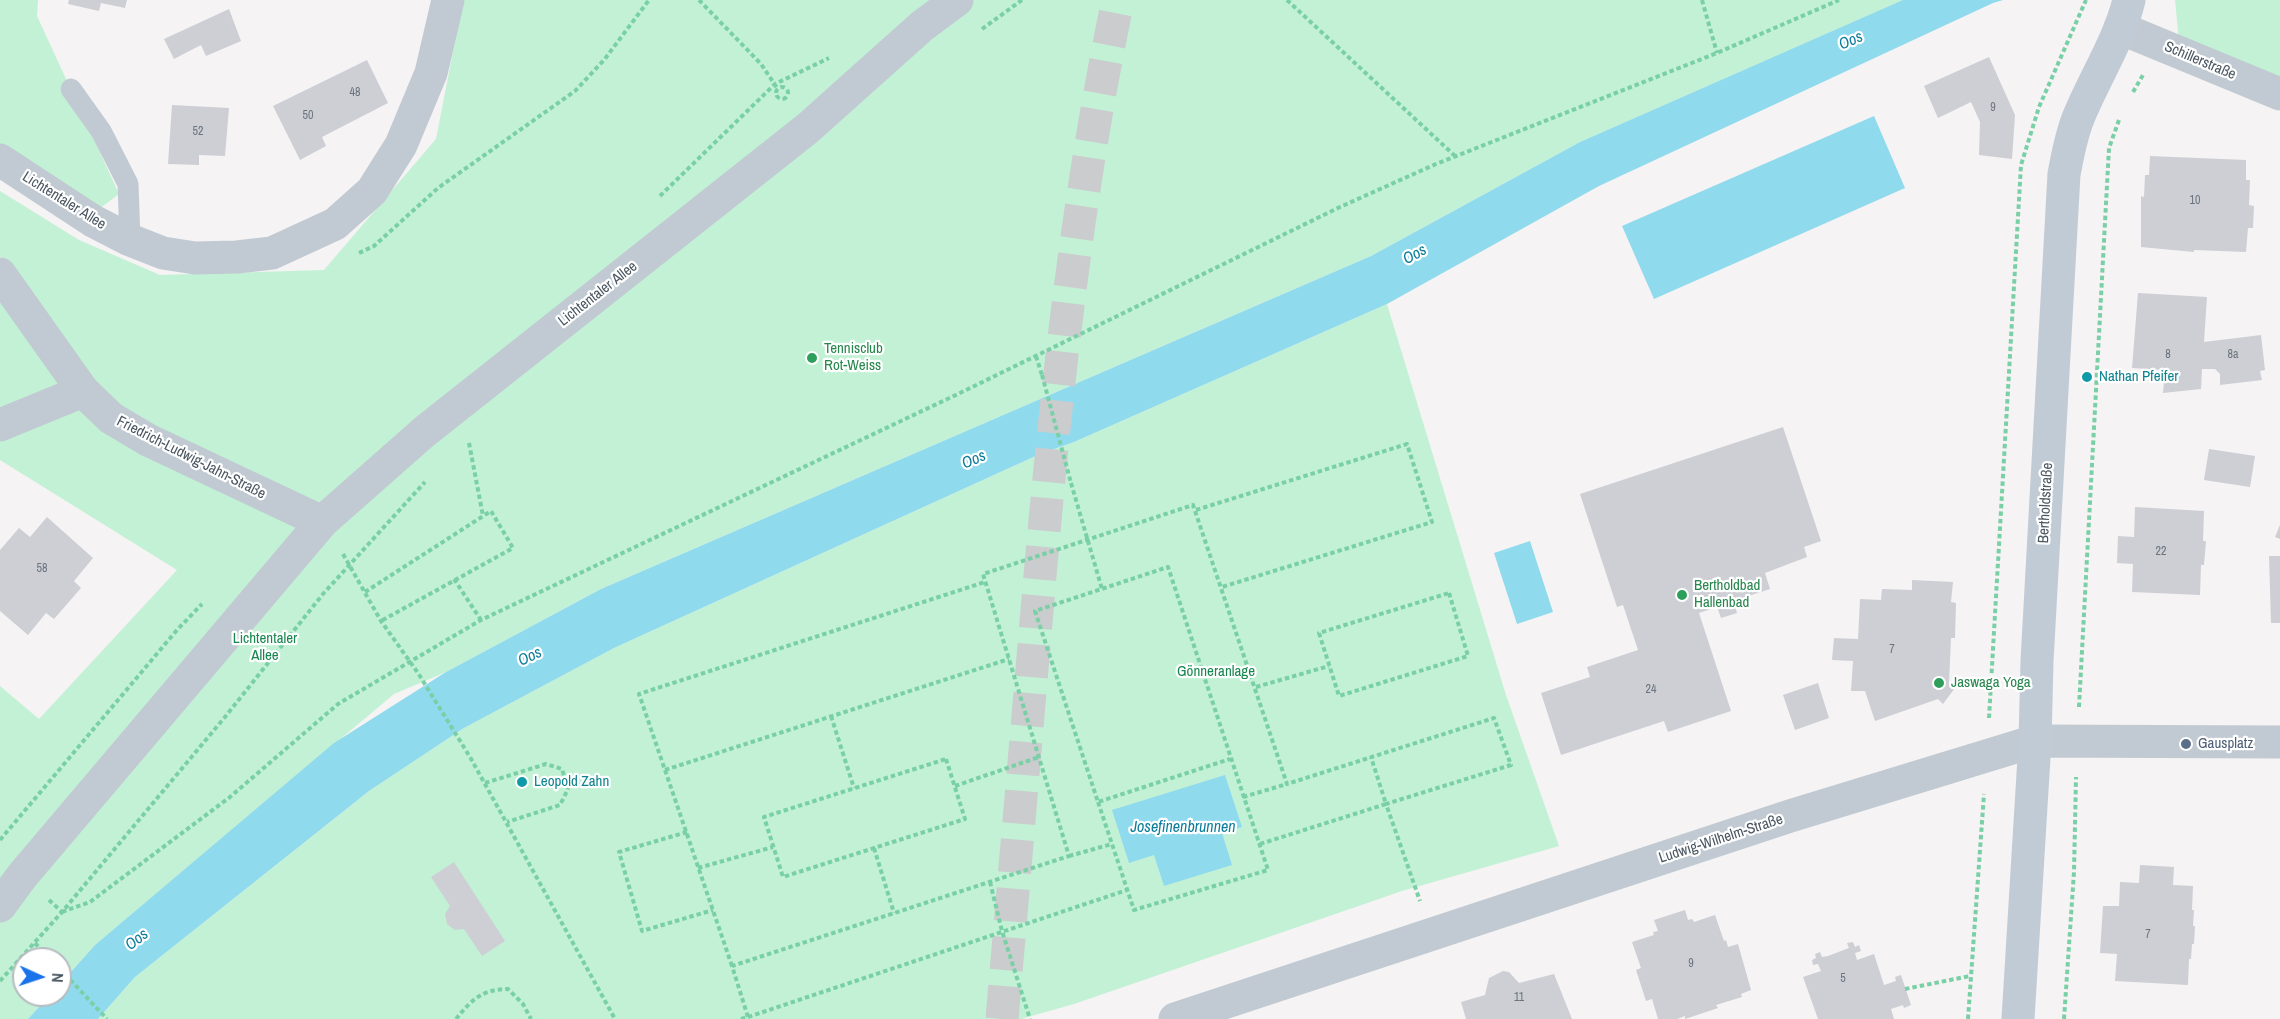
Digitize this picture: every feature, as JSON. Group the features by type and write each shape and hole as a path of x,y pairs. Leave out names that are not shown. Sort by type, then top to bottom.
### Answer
{"main road":[{"name":"Bertholdstraße","path":"2018,1019 2035,741 2037,661 2064,174 2070,141 2079,116 2124,14"}],"street":[{"name":"Lichtentaler Allee","path":"0,160 87,218 130,240 163,253 195,258 272,253 335,224 372,191 401,145 431,73 448,0"},
{"name":"Lichtentaler Allee","path":"0,906 22,876 321,522 424,432 816,122 926,13 957,0"},
{"name":"Schillerstraße","path":"2124,14 2160,45 2280,94"},
{"path":"0,274 83,392 0,425"},
{"name":"Friedrich-Ludwig-Jahn-Straße","path":"83,392 111,418 148,440 321,522"},
{"name":"Ludwig-Wilhelm-Straße","path":"1176,1019 1790,816 2035,741 2280,742"}],"lane":[{"name":"Lichtentaler Allee","path":"71,89 102,131 128,184 130,240"}],"path":[{"path":"352,256 374,246 438,188 575,90 604,60 649,0"},
{"path":"699,0 762,64 777,88"},
{"path":"975,34 1022,0"},
{"path":"1287,0 1455,156"},
{"path":"1702,0 1717,53"},
{"path":"62,912 90,902 230,797 338,704 481,620 1036,356 1230,259 1455,156 1717,53 1839,0"},
{"path":"1968,1019 1987,754 2021,165 2039,106 2086,0"},
{"path":"2129,99 2160,45"},
{"path":"2064,1019 2074,872 2078,741 2109,148 2120,118"},
{"path":"1036,356 1102,589"},
{"path":"460,445 468,436 483,516"},
{"path":"1196,510 1407,444 1432,522 1222,587"},
{"path":"0,981 62,912 349,564 428,479"},
{"path":"1069,856 983,574 1086,539 1193,505 1287,784"},
{"path":"365,592 491,511 513,548 381,621"},
{"path":"321,522 349,564 381,621 418,673 470,757 615,1019"},
{"path":"1168,567 1268,870 1134,910 1035,611 1102,589 1168,567"},
{"path":"454,579 481,620"},
{"path":"748,1017 639,694 986,582"},
{"path":"1449,593 1468,656 1339,696 1329,666 1319,633 1449,593"},
{"path":"665,770 1009,659"},
{"path":"1256,687 1329,666"},
{"path":"831,716 854,788"},
{"path":"1243,797 1494,718 1511,765 1259,844"},
{"path":"955,786 1039,757"},
{"path":"1371,757 1432,935"},
{"path":"946,759 965,819 783,877 764,817 854,788 946,759"},
{"path":"1098,802 1230,759"},
{"path":"485,783 546,764 561,769 568,789 560,805 507,822"},
{"path":"687,832 619,852 642,931 713,910"},
{"path":"732,966 1112,844"},
{"path":"698,868 773,847"},
{"path":"874,848 894,913"},
{"path":"990,882 1002,931 1030,1019"},
{"path":"741,1019 1127,890"},
{"path":"35,943 39,947"},
{"path":"1905,989 1970,976"},
{"path":"72,982 107,1019"},
{"path":"456,1019 467,1005 491,989 508,989 523,1004 531,1019"}],"green space":[{"path":"0,0 38,0 37,16 119,194 87,218 0,160"},
{"path":"463,0 1904,0 1580,142 1371,256 601,589 446,672 394,694 95,945 72,971 72,947 12,947 12,1007 39,1007 28,1019 0,1019 0,686 39,719 177,570 0,460 0,302 21,285 0,256 0,191 79,240 160,275 324,270 436,139"},
{"path":"2175,0 2280,0 2280,94 2180,52"},
{"name":"Gönneranlage","path":"1387,304 1506,695 1559,846 1402,891 1074,1004 1021,1019 98,1019 135,977 369,791 464,728 614,648 1040,454 1074,442"}],"water":[{"name":"Oos","path":"1903,0 2003,0 1599,186 1387,304 1074,442 1040,454 614,648 464,728 369,791 135,977 98,1019 28,1019 39,1007 72,1007 72,971 95,945 334,743 446,672 601,589 1371,256 1580,142"},
{"path":"1874,116 1905,188 1654,299 1622,226"},
{"path":"1530,541 1553,612 1517,624 1494,553"},
{"name":"Josefinenbrunnen","path":"1225,775 1242,827 1222,833 1232,865 1164,886 1154,855 1129,863 1112,810"}],"building":[{"path":"69,0 127,0 125,8 101,3 99,11 68,4"},
{"path":"229,9 241,41 206,56 201,45 174,59 164,39"},
{"path":"1989,57 2015,115 2012,159 1979,155 1980,122 1971,102 1938,118 1924,86"},
{"path":"367,60 388,103 322,137 326,146 300,160 273,106"},
{"path":"172,105 229,108 225,156 199,155 199,165 168,164"},
{"path":"2150,156 2246,160 2246,180 2250,180 2249,205 2254,206 2253,228 2248,228 2246,252 2194,250 2194,252 2141,247 2141,196 2144,197 2145,175 2149,175"},
{"path":"2138,293 2207,297 2204,342 2261,335 2265,370 2260,371 2262,380 2220,385 2220,374 2215,369 2202,369 2201,389 2163,393 2165,370 2132,368"},
{"name":"Bertholdbad Hallenbad","path":"1783,427 1821,541 1804,547 1807,557 1765,573 1770,589 1733,601 1737,613 1721,618 1717,607 1699,613 1731,711 1668,732 1664,721 1561,755 1541,693 1590,677 1587,667 1638,650 1623,605 1617,607 1580,494"},
{"path":"2209,449 2255,456 2250,487 2204,480"},
{"path":"2135,507 2204,511 2203,541 2206,541 2204,565 2201,565 2200,595 2132,592 2133,564 2117,563 2118,536 2134,537"},
{"path":"47,517 93,558 74,581 81,588 54,619 46,613 28,635 0,611 0,550 19,528 30,537"},
{"path":"2280,525 2280,539 2275,537"},
{"path":"2269,556 2280,556 2280,623 2271,623"},
{"path":"1912,580 1953,582 1951,602 1956,603 1955,638 1951,638 1949,683 1955,688 1943,704 1938,699 1875,721 1865,691 1851,691 1853,661 1832,660 1834,638 1858,639 1860,599 1881,600 1882,589 1912,590"},
{"path":"1818,683 1829,718 1795,730 1783,695"},
{"path":"454,862 505,941 482,956 464,929 455,930 447,924 445,914 450,906 431,877"},
{"path":"2140,865 2174,867 2173,885 2193,886 2192,910 2194,910 2193,926 2195,926 2194,944 2192,944 2191,959 2189,959 2188,985 2115,981 2117,954 2100,953 2103,906 2119,906 2120,882 2139,883"},
{"path":"1685,910 1688,920 1692,919 1694,922 1715,915 1728,947 1738,944 1751,990 1741,994 1742,997 1716,1005 1718,1008 1685,1019 1685,1016 1677,1019 1658,1019 1652,999 1646,1001 1636,970 1641,968 1632,942 1654,935 1653,932 1658,931 1654,920"},
{"path":"1853,942 1855,947 1859,945 1861,951 1855,953 1857,960 1874,954 1884,985 1896,981 1895,977 1901,975 1911,1005 1891,1009 1894,1019 1818,1019 1803,977 1821,971 1818,964 1813,965 1812,960 1816,958 1815,954 1820,952 1822,957 1828,956 1849,948 1847,943"},
{"path":"1503,971 1509,972 1519,983 1554,974 1572,1019 1466,1019 1461,1002 1485,995 1489,978"}],"tunnel":[{"path":"1002,1019 1058,395 1077,236 1118,0"}],"place":[{"name":"Tennisclub Rot-Weiss","path":"812,358"},
{"name":"Nathan Pfeifer","path":"2087,377"},
{"name":"Bertholdbad Hallenbad","path":"1682,595"},
{"name":"Jaswaga Yoga","path":"1939,683"},
{"name":"Gausplatz","path":"2186,744"},
{"name":"Leopold Zahn","path":"522,782"}]}
